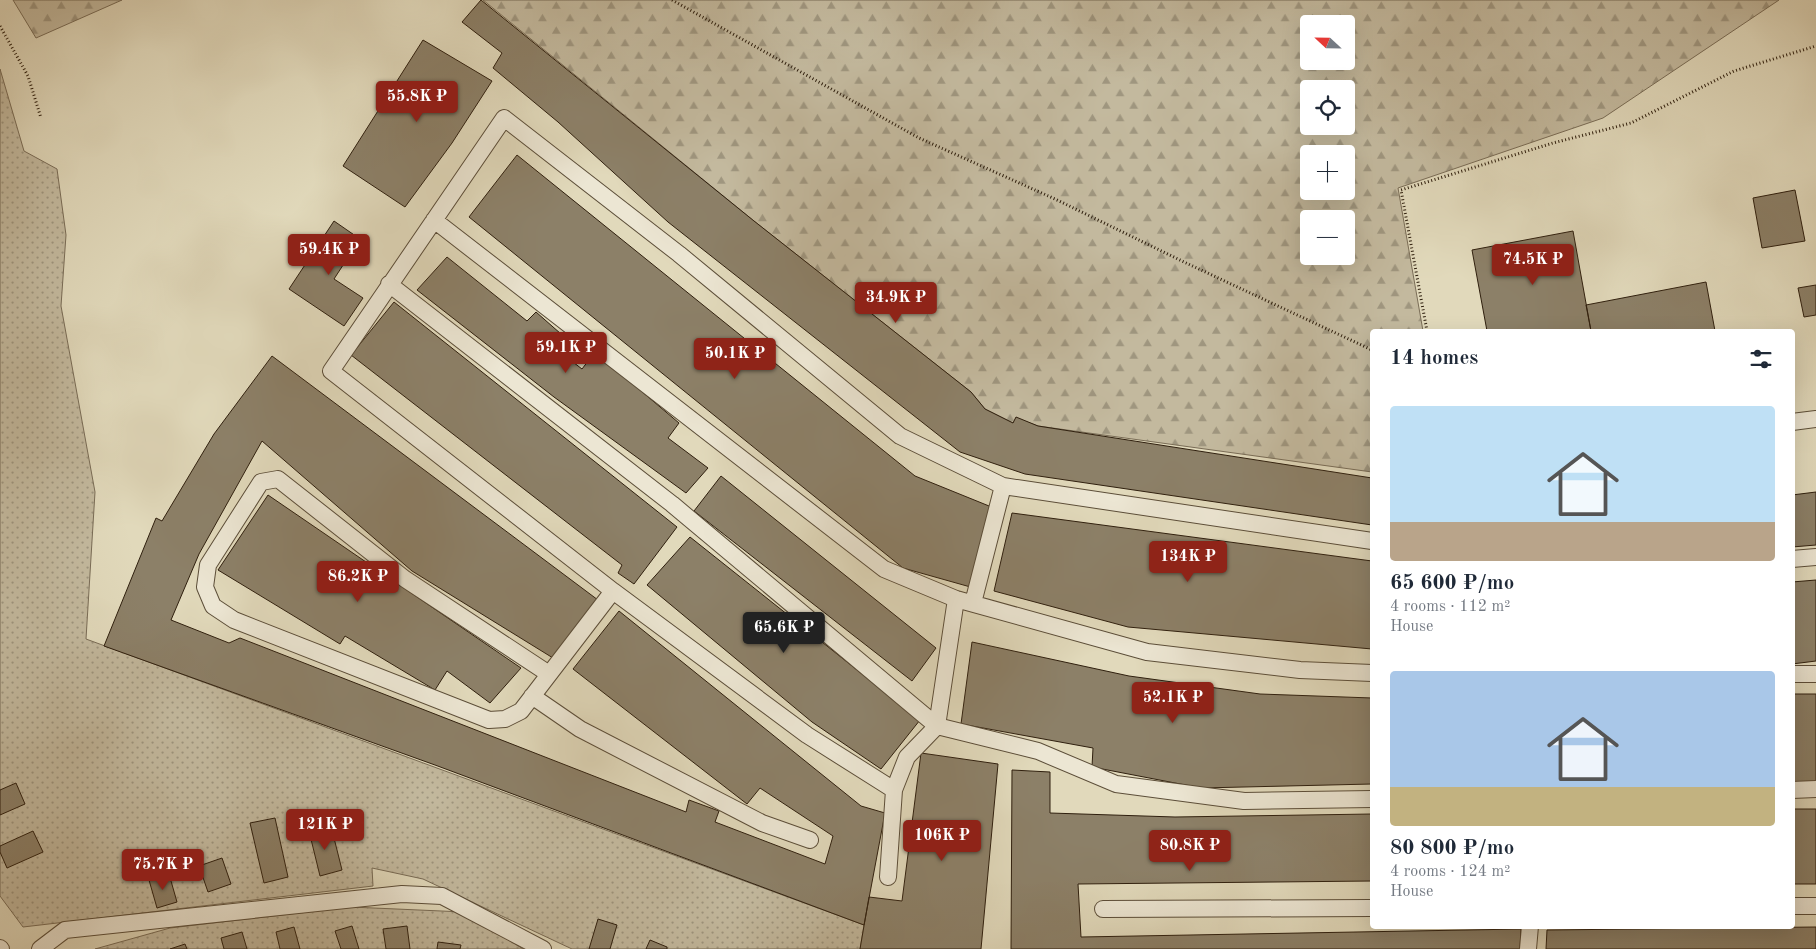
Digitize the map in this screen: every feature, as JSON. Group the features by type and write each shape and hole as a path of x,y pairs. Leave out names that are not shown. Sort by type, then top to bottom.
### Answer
{"lane":[{"path":"894,790 808,735 613,590 331,371 504,118 679,254 900,436 1003,486 1370,541"},
{"path":"434,220 884,569 956,599 1147,652 1300,670 1370,673"},
{"path":"389,284 672,504 937,726 1038,751 1116,784 1244,801 1370,798"},
{"path":"1795,422 1816,419"},
{"path":"549,674 405,579 278,479 261,482 208,565 205,587 213,606 234,620 489,720 505,719 520,711 549,674 613,590"},
{"path":"973,603 1003,486"},
{"path":"1795,559 1816,557"},
{"path":"888,877 894,790 907,757 937,726 956,599"},
{"path":"1795,674 1816,674"},
{"path":"532,696 588,734 762,823 810,840"},
{"path":"1795,790 1816,789"},
{"path":"40,949 65,930 402,894 442,896 542,949"},
{"path":"1795,906 1816,906"},
{"path":"1103,909 1370,908"},
{"path":"1528,949 1530,929"}],"path":[{"path":"672,0 919,138 1055,199 1370,349"},
{"path":"0,26 28,76 41,118"},
{"path":"1427,329 1401,190 1553,143 1631,123 1734,71 1816,46"}],"green space":[{"path":"13,0 122,0 36,38"},
{"path":"483,0 1779,0 1603,118 1398,188 1423,329 1370,329 1370,472 1038,426 1016,418 1013,423 985,409 971,392 754,221"},
{"path":"0,69 24,151 57,169 66,235 61,306 95,492 86,639 864,925 860,949 572,949 423,879 372,868 373,886 23,927 0,896"},
{"path":"351,907 464,912 523,949 95,949 170,928"}],"building":[{"path":"481,0 754,221 971,392 985,409 1013,423 1016,417 1038,426 1370,478 1370,525 1025,474 960,452 668,222 558,122 493,68 502,53 462,22"},
{"path":"423,40 492,81 452,143 405,207 343,166"},
{"path":"517,155 915,476 994,508 974,588 903,568 469,217"},
{"path":"1795,190 1805,241 1762,248 1753,198"},
{"path":"334,221 360,239 334,279 363,298 344,326 289,289"},
{"path":"1573,231 1591,329 1487,329 1472,250"},
{"path":"447,257 527,321 536,312 569,341 560,352 582,369 595,352 679,423 668,438 708,468 686,493 554,397 417,290"},
{"path":"1706,282 1715,329 1591,329 1586,305"},
{"path":"1816,285 1816,315 1804,317 1798,288"},
{"path":"394,302 677,527 634,584 618,573 622,565 351,355"},
{"path":"272,356 598,600 553,658 412,571 262,441 199,554 171,620 229,643 240,638 686,812 689,800 719,811 715,822 825,864 833,836 760,788 747,804 573,669 619,611 861,806 885,813 864,925 435,765 104,646 156,518 162,521 214,434"},
{"path":"721,476 936,648 912,681 694,511"},
{"path":"1816,492 1816,545 1795,547 1795,495"},
{"path":"268,495 521,668 490,703 447,671 435,690 345,636 340,644 218,570"},
{"path":"1012,513 1370,561 1370,649 1128,627 994,591"},
{"path":"690,537 920,720 881,769 812,722 647,585"},
{"path":"1816,580 1816,661 1795,664 1795,582"},
{"path":"972,642 1129,676 1260,694 1370,698 1370,784 1201,788 1092,767 1093,748 961,724"},
{"path":"1795,694 1816,694 1816,782 1795,782"},
{"path":"921,753 998,764 981,949 860,949 869,897 902,901"},
{"path":"1012,770 1050,772 1050,813 1175,817 1370,814 1370,881 1078,884 1081,937 1521,929 1520,949 1011,949"},
{"path":"16,783 25,804 0,815 0,790"},
{"path":"1795,809 1816,809 1816,884 1795,884"},
{"path":"275,818 288,877 264,883 250,823"},
{"path":"331,826 342,870 320,876 309,831"},
{"path":"33,831 43,852 7,868 0,852 0,846"},
{"path":"222,858 231,884 208,892 199,866"},
{"path":"169,874 177,902 157,908 149,880"},
{"path":"598,919 617,925 610,949 589,949"},
{"path":"352,926 359,949 341,949 335,931"},
{"path":"407,926 410,949 386,949 383,929"},
{"path":"294,927 300,949 280,949 276,932"},
{"path":"1795,927 1816,927 1816,949 1546,949 1547,930 1795,929"},
{"path":"242,932 247,949 224,949 221,938"},
{"path":"650,940 667,947 667,949 646,949"},
{"path":"438,942 461,945 460,949 437,949"},
{"path":"185,944 187,949 170,949"}]}
